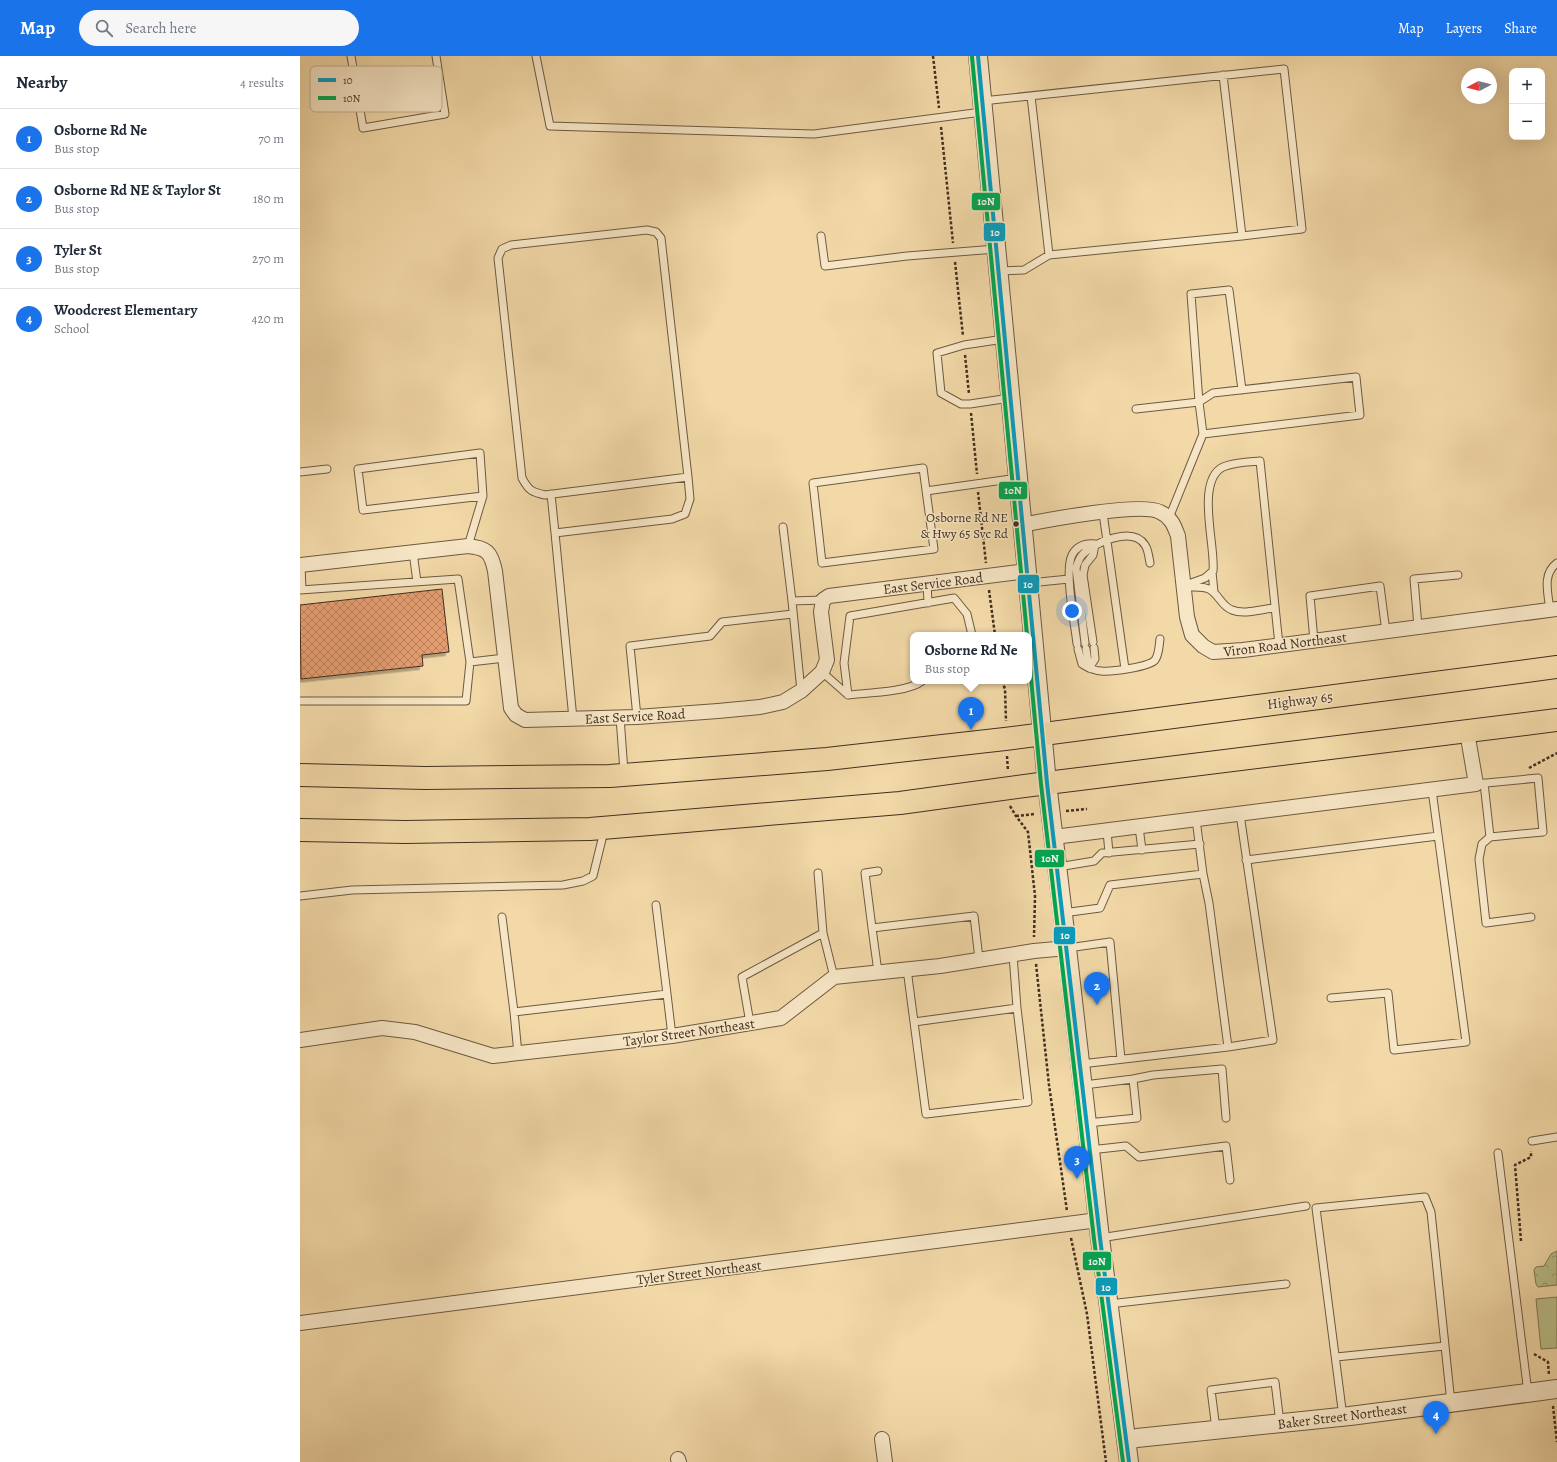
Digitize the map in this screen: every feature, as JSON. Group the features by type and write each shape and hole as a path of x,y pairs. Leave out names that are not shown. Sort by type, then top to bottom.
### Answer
{"highway":[{"name":"Highway 65","path":"300,775 425,778 624,775 827,759 1005,739 1557,666"},
{"path":"300,830 463,832 605,828 900,803 1047,783 1557,720"}],"street":[{"path":"978,56 1028,577 1031,632"},
{"path":"1022,525 1146,508 1159,511 1170,518"},
{"name":"Viron Road Northeast","path":"1170,518 1178,536 1187,617 1192,635 1213,652 1243,650 1386,632 1554,609"},
{"name":"East Service Road","path":"301,565 468,546 486,550 492,558 511,708 516,715 525,720 637,717 718,711 771,705 783,702 801,691 822,672"},
{"name":"East Service Road","path":"823,600 829,596 927,583 1028,577"},
{"path":"822,672 826,660 821,612 823,600"},
{"path":"1032,655 1033,675 1043,734 1047,783 1058,867 1100,1238 1129,1462"},
{"path":"1054,837 1480,784 1467,732"},
{"path":"834,977 908,969 1034,951 1067,948"},
{"name":"Taylor Street Northeast","path":"300,1040 382,1028 415,1032 493,1056 672,1036 781,1018 834,977"},
{"name":"Tyler Street Northeast","path":"300,1323 1098,1220"},
{"name":"Baker Street Northeast","path":"1126,1441 1343,1417 1554,1389"},
{"path":"882,1439 885,1462"}],"lane":[{"path":"351,56 353,66"},
{"path":"436,56 438,66"},
{"path":"536,56 550,126 814,134 982,106 1031,96 1284,69 1302,229 1049,254 1024,270 998,271"},
{"path":"1223,75 1242,236"},
{"path":"360,112 363,128 445,114 442,95"},
{"path":"1031,96 1049,254"},
{"path":"555,533 672,519 685,514 690,499 688,477 660,238 656,232 647,230 511,245 502,249 498,258 522,478 527,488 545,495 688,477"},
{"path":"821,236 825,266 907,256 996,249"},
{"path":"1170,518 1203,434 1199,402 1191,294 1229,290 1242,390"},
{"path":"1005,339 964,345 937,353 941,393 961,404 1010,398"},
{"path":"1136,409 1199,402 1213,393 1356,377 1360,415 1203,434"},
{"path":"468,546 483,496 480,453 358,469 363,510 483,496"},
{"path":"1275,608 1239,612 1232,610 1219,601 1214,592 1212,572 1214,567 1208,500 1213,479 1219,470 1229,465 1260,461 1280,645"},
{"path":"923,468 926,491 934,549 822,563 813,483 923,468"},
{"path":"300,472 327,469"},
{"path":"926,491 1018,478"},
{"path":"551,494 573,719"},
{"path":"1102,513 1125,669"},
{"path":"783,527 801,691"},
{"path":"1089,668 1076,568 1078,560 1095,544 1116,537 1134,536 1145,545 1150,563"},
{"path":"1095,544 1086,544 1079,547 1072,556 1069,566 1069,579 1078,647 1082,664 1101,672 1149,664 1155,660 1158,654 1160,639"},
{"path":"1089,668 1095,659 1083,575 1085,565 1093,555 1095,544"},
{"path":"413,552 417,582"},
{"path":"1554,609 1547,584 1549,572 1557,562"},
{"path":"300,701 466,701 470,662 458,579 301,590 301,565"},
{"path":"1183,586 1205,578 1212,572"},
{"path":"1418,627 1414,579 1458,575"},
{"path":"1028,577 1069,579"},
{"path":"927,583 928,603"},
{"path":"1183,586 1207,588 1214,592"},
{"path":"1314,641 1310,596 1380,586 1386,632"},
{"path":"848,695 844,663 850,616 954,598 967,614 971,632"},
{"path":"792,601 823,600"},
{"path":"637,717 630,646 710,636 722,622 793,614"},
{"path":"470,662 505,658"},
{"path":"822,672 848,695 906,689 919,684"},
{"path":"620,717 624,775"},
{"path":"1490,837 1480,784 1538,778 1543,832 1490,837 1482,844 1479,859 1486,923 1531,918"},
{"path":"1331,998 1388,993 1394,1050 1466,1042 1432,790"},
{"path":"1080,1064 1273,1040 1240,814"},
{"path":"1196,820 1203,874 1209,903 1228,1046"},
{"path":"1139,827 1142,850"},
{"path":"300,896 352,890 562,885 583,882 593,876 605,828"},
{"path":"1107,831 1109,853"},
{"path":"1246,860 1438,836"},
{"path":"1058,867 1094,861 1102,853 1200,844"},
{"path":"878,871 865,874 878,972"},
{"path":"818,873 823,933 834,977"},
{"path":"1063,913 1100,908 1110,885 1203,874"},
{"path":"656,905 672,1036"},
{"path":"872,928 974,916 979,960"},
{"path":"502,917 518,1054"},
{"path":"750,1023 742,977 823,933"},
{"path":"1067,948 1110,942 1121,1059"},
{"path":"908,969 926,1114 1028,1102 1017,1008 1013,955"},
{"path":"514,1012 667,994"},
{"path":"914,1022 1017,1008"},
{"path":"1083,1085 1153,1075 1222,1069 1226,1118"},
{"path":"1087,1123 1137,1118 1133,1079"},
{"path":"1532,1141 1557,1137"},
{"path":"1090,1150 1126,1146 1139,1157 1226,1146 1230,1180"},
{"path":"1498,1153 1528,1393"},
{"path":"1343,1417 1316,1208 1425,1197 1431,1212 1451,1403"},
{"path":"1100,1238 1306,1206"},
{"path":"1108,1304 1286,1284"},
{"path":"1336,1357 1445,1346"},
{"path":"1216,1430 1211,1390 1275,1382 1280,1424"}],"path":[{"path":"1003,684 1005,689 1005,739 1010,808 1028,832 1034,896 1034,951 1049,1085 1068,1225 1088,1314 1106,1462"},
{"path":"1528,768 1557,753"},
{"path":"1521,1244 1515,1165 1531,1157 1532,1141"},
{"path":"1532,1350 1535,1356 1548,1362 1554,1389 1557,1442"}],"green space":[{"path":"1557,1251 1557,1285 1538,1287 1536,1284 1534,1270 1536,1267 1544,1266 1551,1254"},
{"path":"1557,1297 1557,1348 1541,1349 1536,1299"}],"building":[{"path":"442,589 449,652 422,655 423,666 301,679 300,605"}],"transit line":[{"name":"10","path":"978,56 1047,783 1100,1238 1129,1462"},
{"name":"10N","path":"972,57 1027,632"},
{"name":"10N","path":"1032,684 1041,784 1094,1239 1123,1462"}],"place":[{"name":"Osborne Rd NE & Hwy 65 Svc Rd","path":"1016,524"},
{"name":"Osborne Rd Ne","path":"971,730"},
{"name":"Osborne Rd NE & Taylor St","path":"1097,1005"},
{"name":"Tyler St","path":"1077,1179"},
{"name":"Woodcrest Elementary","path":"1436,1434"}]}
